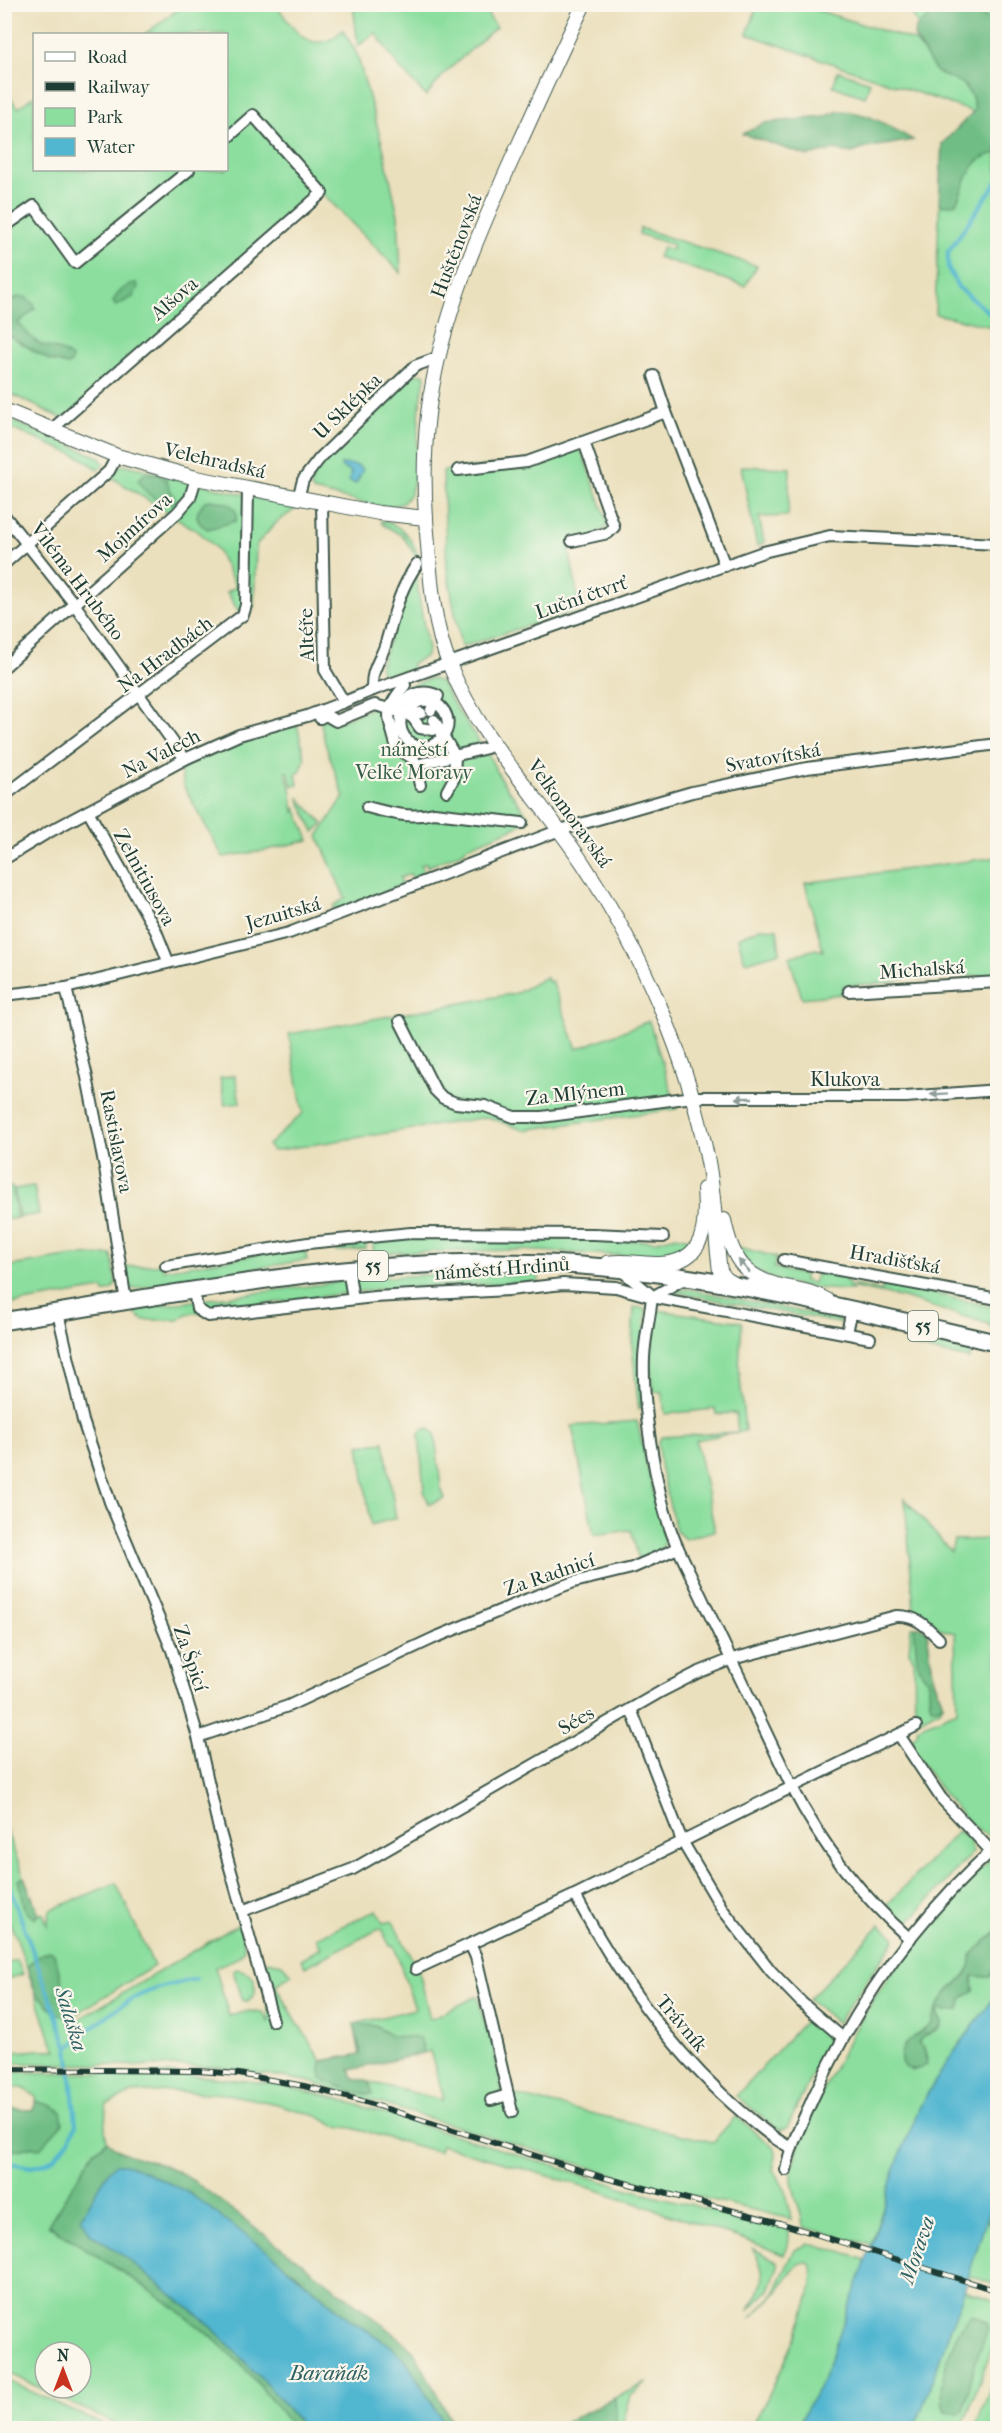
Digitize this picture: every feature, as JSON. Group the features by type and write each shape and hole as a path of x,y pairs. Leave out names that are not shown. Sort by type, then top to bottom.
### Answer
{"main road":[{"name":"náměstí Hrdinů","path":"4,1321 348,1268 439,1262 529,1262 608,1268 687,1277 741,1287"},
{"name":"55","path":"741,1287 834,1305 998,1343"}],"street":[{"name":"Huštěnovská","path":"426,518 427,432 439,357 455,298 482,226 584,4"},
{"name":"Alšova","path":"50,430 322,193 253,115 228,137"},
{"path":"4,226 34,206 75,263 188,171"},
{"name":"U Sklépka","path":"298,498 303,480 320,458 415,366 439,357"},
{"path":"654,376 725,566"},
{"name":"Velehradská","path":"4,410 117,456 196,478 399,516 426,518"},
{"path":"458,470 527,462 666,412"},
{"path":"572,541 608,533 614,527 584,442"},
{"path":"4,564 109,471 117,456"},
{"name":"Mojmírova","path":"4,667 187,503 196,478"},
{"name":"Na Hradbách","path":"4,796 141,695 243,615 246,605 248,489"},
{"name":"Altéře","path":"322,502 325,670 344,702"},
{"name":"Viléma Hrubého","path":"4,515 75,604 185,759"},
{"name":"Velkomoravská","path":"426,518 435,614 448,662 460,690 481,724 560,830 602,892 639,962 662,1013 693,1097 701,1130 717,1226 719,1261"},
{"name":"Luční čtvrť","path":"448,662 763,552 830,536 998,543"},
{"path":"374,690 373,674 385,646 396,603 417,564"},
{"path":"344,702 448,662"},
{"path":"405,686 417,713 444,736 455,756 454,778 447,791"},
{"name":"Na Valech","path":"4,859 185,759 239,735 307,716 344,702"},
{"path":"320,718 326,715 336,721 375,705 417,713"},
{"path":"443,708 447,717 444,736 431,746 422,747 413,744 401,731 400,721 417,713 443,708"},
{"path":"417,713 397,749 410,755 416,765 420,785"},
{"name":"Svatovítská","path":"560,830 674,796 778,773 998,744"},
{"path":"416,765 487,748"},
{"path":"367,807 394,814 422,816 434,813 522,822"},
{"name":"Zelnitiusova","path":"88,811 151,923 168,961"},
{"name":"Jezuitská","path":"4,996 66,988 289,933 560,830"},
{"name":"Michalská","path":"849,991 998,982"},
{"name":"Rastislavova","path":"66,988 87,1077 106,1175 126,1302"},
{"name":"Za Mlýnem","path":"400,1021 435,1090 443,1098 456,1103 485,1106 514,1117 529,1118 693,1097"},
{"name":"Klukova","path":"693,1097 906,1097 998,1090"},
{"name":"Velkomoravská","path":"608,1268 625,1261 657,1264 670,1262 693,1252 702,1237 705,1204 699,1152 701,1130"},
{"name":"Velkomoravská","path":"708,1164 717,1178 729,1243 742,1266 757,1278 778,1286 809,1292 834,1305"},
{"path":"166,1266 308,1243 402,1233 593,1234 663,1237"},
{"name":"Hradišťská","path":"784,1260 998,1299"},
{"path":"608,1268 630,1267 709,1277 714,1274 719,1261"},
{"path":"719,1261 723,1277 730,1283 741,1287"},
{"path":"348,1268 353,1299"},
{"path":"608,1268 652,1297 870,1338"},
{"path":"652,1297 687,1277"},
{"name":"náměstí Hrdinů","path":"194,1291 197,1309 208,1316 353,1299 508,1290 563,1284 616,1287 652,1297"},
{"path":"652,1297 644,1357 648,1413 657,1477 672,1534 809,1821 839,1864 881,1912 910,1939"},
{"path":"847,1333 852,1310"},
{"name":"Za Špicí","path":"58,1313 83,1421 110,1502 172,1650 198,1737 218,1825 273,2021"},
{"name":"Za Radnicí","path":"198,1737 288,1706 434,1638 528,1599 574,1582 632,1568 678,1548"},
{"name":"Sées","path":"242,1911 353,1869 685,1679 732,1659 896,1616 910,1616 920,1621 939,1639"},
{"path":"631,1709 682,1841 723,1910 758,1957 802,2003 843,2038"},
{"path":"416,1970 575,1895 916,1726"},
{"path":"786,2170 792,2148 843,2038 877,1983 945,1897 994,1848 941,1798 899,1735"},
{"name":"Trávník","path":"575,1895 617,1969 675,2045 738,2108 783,2144 792,2148"},
{"path":"470,1944 476,1957 512,2112"},
{"path":"491,2100 508,2095"}],"green space":[{"path":"798,4 915,41 936,72 963,84 972,96 975,110 973,112 747,34 758,5"},
{"path":"184,5 276,5 297,31 312,42 332,39 343,30 357,54 383,147 398,215 401,273 322,193 63,419 5,391 5,96 7,94 18,108 33,97 33,171 228,171 228,33 146,33"},
{"path":"353,5 482,5 496,27 445,73 426,96 398,66 376,33 358,46"},
{"path":"907,5 997,5 997,328 935,314 942,144 963,133 982,107 920,29"},
{"path":"978,13 997,24 997,153 987,156 974,165 956,203 943,206 939,203 942,144 975,110 972,96 963,84 936,72 914,36 917,26 933,15 957,16"},
{"path":"838,71 870,82 865,97 833,86"},
{"path":"839,111 868,116 913,140 866,148 852,153 834,150 808,156 743,134 764,123 824,117"},
{"path":"640,228 757,266 745,286 658,257 663,247 672,250 673,245 639,234"},
{"path":"137,283 138,287 133,297 116,306 113,302 119,292"},
{"path":"18,297 25,297 33,303 35,309 18,323 37,342 72,358 71,363 67,365 49,360 5,333 5,304"},
{"path":"414,374 424,374 425,377 420,406 414,481 410,494 403,503 386,508 313,491 311,481 315,471"},
{"path":"5,418 99,457 104,464 98,469 80,457 5,426"},
{"path":"581,450 608,523 605,529 569,550 580,609 461,647 447,569 443,471 514,463"},
{"path":"127,465 297,508 277,522 256,545 254,608 238,611 227,592 236,587 216,548 199,532 111,477 120,466"},
{"path":"741,466 790,468 788,516 759,517 764,543 757,546"},
{"path":"145,473 159,475 167,480 175,500 172,503 157,500 144,489 138,480"},
{"path":"211,500 234,507 237,515 236,521 208,529 203,526 197,516 199,509 205,501"},
{"path":"381,520 396,526 407,535 415,547 420,563 403,536 382,524"},
{"path":"417,572 418,592 428,650 425,657 411,664 413,669 388,676 382,672 380,666 406,590"},
{"name":"náměstí Velké Moravy","path":"431,678 441,682 489,756 502,781 529,817 517,827 465,848 465,851 427,867 427,863 421,865 425,877 415,880 410,874 400,878 402,885 340,910 336,909 333,906 345,898 318,836 344,797 325,743 320,719 337,722 387,702 392,692"},
{"path":"297,724 305,759 300,772 296,774 298,785 292,786 288,772 285,772 292,792 294,812 296,808 309,840 263,851 223,857 184,787 180,768 221,749"},
{"path":"299,799 323,824 314,832"},
{"path":"997,857 997,975 920,979 907,977 895,982 843,986 842,994 802,998 789,957 816,949 823,951 805,883"},
{"path":"760,928 777,929 780,952 747,962 744,960 738,938"},
{"path":"546,977 549,982 552,981 577,1049 649,1021 677,1109 523,1130 488,1117 273,1151 268,1145 303,1113 289,1034 517,993"},
{"path":"235,1075 240,1103 225,1105 220,1078"},
{"path":"34,1186 39,1214 19,1217 14,1189"},
{"path":"12,1187 17,1218 5,1220 5,1188"},
{"path":"411,1236 657,1241 676,1236 696,1240 689,1250 670,1258 518,1250 374,1253 372,1239"},
{"path":"362,1240 366,1241 366,1249 336,1252 336,1248 362,1245"},
{"path":"304,1247 307,1260 132,1289 124,1267 162,1264 163,1270"},
{"path":"739,1247 776,1257 774,1268 804,1275 804,1281 813,1283 818,1270 841,1274 853,1290 812,1288 769,1277 748,1264"},
{"path":"112,1255 116,1284 112,1290 104,1293 103,1289 5,1305 5,1267 73,1256"},
{"path":"447,1274 539,1275 539,1282 380,1289 186,1314 179,1320 143,1320 135,1314 140,1308 370,1278"},
{"path":"884,1282 997,1308 997,1329 989,1327 989,1324 900,1297 855,1288 853,1285 882,1291"},
{"path":"687,1289 840,1321 838,1323 671,1293"},
{"path":"634,1307 646,1309 642,1405 639,1410 632,1346"},
{"path":"657,1310 742,1322 739,1367 745,1431 696,1440 714,1531 685,1539 676,1531 660,1466 658,1442 662,1437 738,1432 736,1413 716,1414 715,1409 665,1414 662,1392 654,1392 649,1364"},
{"path":"908,1338 970,1352 969,1359 905,1345"},
{"path":"637,1421 665,1542 659,1553 639,1561 631,1530 594,1535 572,1426"},
{"path":"429,1428 435,1434 441,1488 445,1498 429,1504 424,1491 419,1434 423,1429"},
{"path":"384,1442 396,1518 371,1525 359,1445"},
{"path":"905,1499 951,1552 954,1540 997,1539 997,1536 998,1829 989,1836 978,1830 956,1809 926,1769 912,1745 912,1739 918,1732 917,1728 957,1711 955,1633 936,1627 914,1610"},
{"path":"911,1627 920,1627 927,1632 934,1680 943,1704 940,1709 918,1721 915,1716 914,1660 909,1652"},
{"path":"914,1627 920,1627 927,1632 934,1680 943,1704 937,1707 931,1707 928,1679 920,1669 916,1655"},
{"path":"4,1825 39,1915 43,1913 47,1925 50,1910 116,1883 154,1966 71,2017 73,2023 239,1924 244,1943 242,1953 233,1960 215,1967 229,2016 249,2011 263,2013 269,2023 264,1965 268,1961 282,1964 292,1975 275,1985 321,2061 360,2055 354,2024 415,2009 394,1946 390,1946 381,1928 305,1967 301,1959 321,1948 316,1938 377,1910 383,1923 393,1921 420,1975 430,2019 478,1996 486,2029 490,2029 501,2092 713,2142 736,2116 775,2149 773,2170 786,2191 791,2219 645,2184 307,2081 219,2067 5,2063 5,2052 57,2050 51,2040 16,1936 5,1915","holes":["430,2051 443,2100 353,2078 350,2070"]},
{"path":"958,1831 969,1840 973,1852 908,1923 903,1922 887,1905"},
{"path":"997,1853 997,1931 987,1941 968,1971 944,1997 932,2024 905,2045 912,2071 923,2067 927,2059 924,2048 918,2044 922,2037 940,2028 942,2022 937,2013 941,2009 944,2011 959,2009 961,1999 974,1990 972,1976 990,1977 997,1966 997,1994 949,2059 921,2104 896,2166 871,2245 803,2227 792,2183 793,2162 813,2113 848,2041 869,2007 916,1942 968,1881"},
{"path":"24,1877 39,1915 35,1918 26,1912 18,1880"},
{"path":"880,1925 893,1935 895,1940 837,2023 809,1999"},
{"path":"997,1931 997,1966 990,1977 972,1976 974,1990 961,1999 959,2010 944,2011 941,2009 937,2013 942,2023 939,2028 922,2037 918,2043 924,2048 927,2064 914,2069 905,2067 902,2064 901,2054 905,2045 932,2024 944,1997 967,1973 971,1955"},
{"path":"49,1951 54,1953 71,2015 56,2015 43,1999 37,1996 27,1967 36,1957"},
{"path":"17,1960 23,1974 8,1979 5,1964"},
{"path":"238,1969 253,1977 255,1994 248,2001 243,2001 233,1971"},
{"path":"806,2020 823,2033 828,2041 787,2128 779,2130 736,2096"},
{"path":"354,2024 375,2026 392,2036 419,2038 423,2053 350,2070 353,2078 369,2082 373,2094 353,2091 321,2079 321,2061 361,2054"},
{"path":"5,2072 179,2074 275,2084 332,2097 625,2188 789,2230 788,2246 784,2255 597,2190 441,2145 439,2151 352,2128 335,2126 317,2116 277,2104 227,2094 172,2091 130,2093 106,2105 107,2141 93,2153 48,2225 143,2286 210,2336 248,2372 293,2428 123,2428 65,2400 93,2400 93,2340 33,2340 33,2385 5,2371 5,2110 33,2110 37,2102 36,2096 23,2088 5,2087"},
{"path":"36,2101 61,2111 63,2123 40,2148 5,2152 5,2109 33,2110"},
{"path":"107,2141 129,2155 183,2174 385,2326 414,2351 455,2428 447,2428 407,2363 390,2345 351,2320 294,2272 218,2215 90,2233 121,2254 210,2325 271,2389 304,2428 293,2428 248,2372 210,2336 143,2286 48,2225 93,2153"},
{"path":"997,2194 997,2285 968,2276"},
{"path":"997,2199 997,2232 986,2220"},
{"path":"808,2244 866,2260 824,2377 796,2428 750,2428 769,2395 802,2319 812,2276 810,2262 799,2263 772,2296 795,2250"},
{"path":"752,2248 777,2261 778,2266 769,2290 747,2312 757,2296 763,2274 758,2257"},
{"path":"964,2290 997,2301 997,2336 962,2428 915,2428"},
{"path":"972,2314 988,2323 988,2329 976,2360 964,2410 959,2414 945,2412 942,2389 947,2360 958,2333"},
{"path":"997,2370 997,2428 976,2426"},
{"path":"4,2379 33,2392 33,2400 49,2400 110,2428 5,2428"},
{"path":"648,2382 631,2396 621,2428 554,2428"},
{"path":"615,2398 617,2428 563,2428 563,2423"}],"water":[{"path":"341,464 356,465 363,469 356,484 349,481 351,472 341,467"},
{"name":"Morava","path":"997,1994 997,2194 915,2428 796,2428 824,2377 874,2237 896,2165 921,2104 949,2059"},
{"name":"Baraňák","path":"116,2164 125,2164 140,2169 189,2193 271,2254 352,2321 390,2345 407,2363 447,2428 304,2428 271,2389 210,2325 121,2254 90,2233 81,2217 110,2169"}],"waterway":[{"path":"998,180 948,252 948,268 958,287 998,320"},
{"name":"Salaška","path":"4,1872 68,2048 76,2124 70,2140 53,2159 44,2164 31,2167 4,2162"},
{"path":"68,2048 105,2017 134,1998 157,1988 196,1979"}],"railway":[{"path":"4,2069 198,2071 239,2074 304,2086 362,2101 602,2177 780,2223 998,2291"}]}
